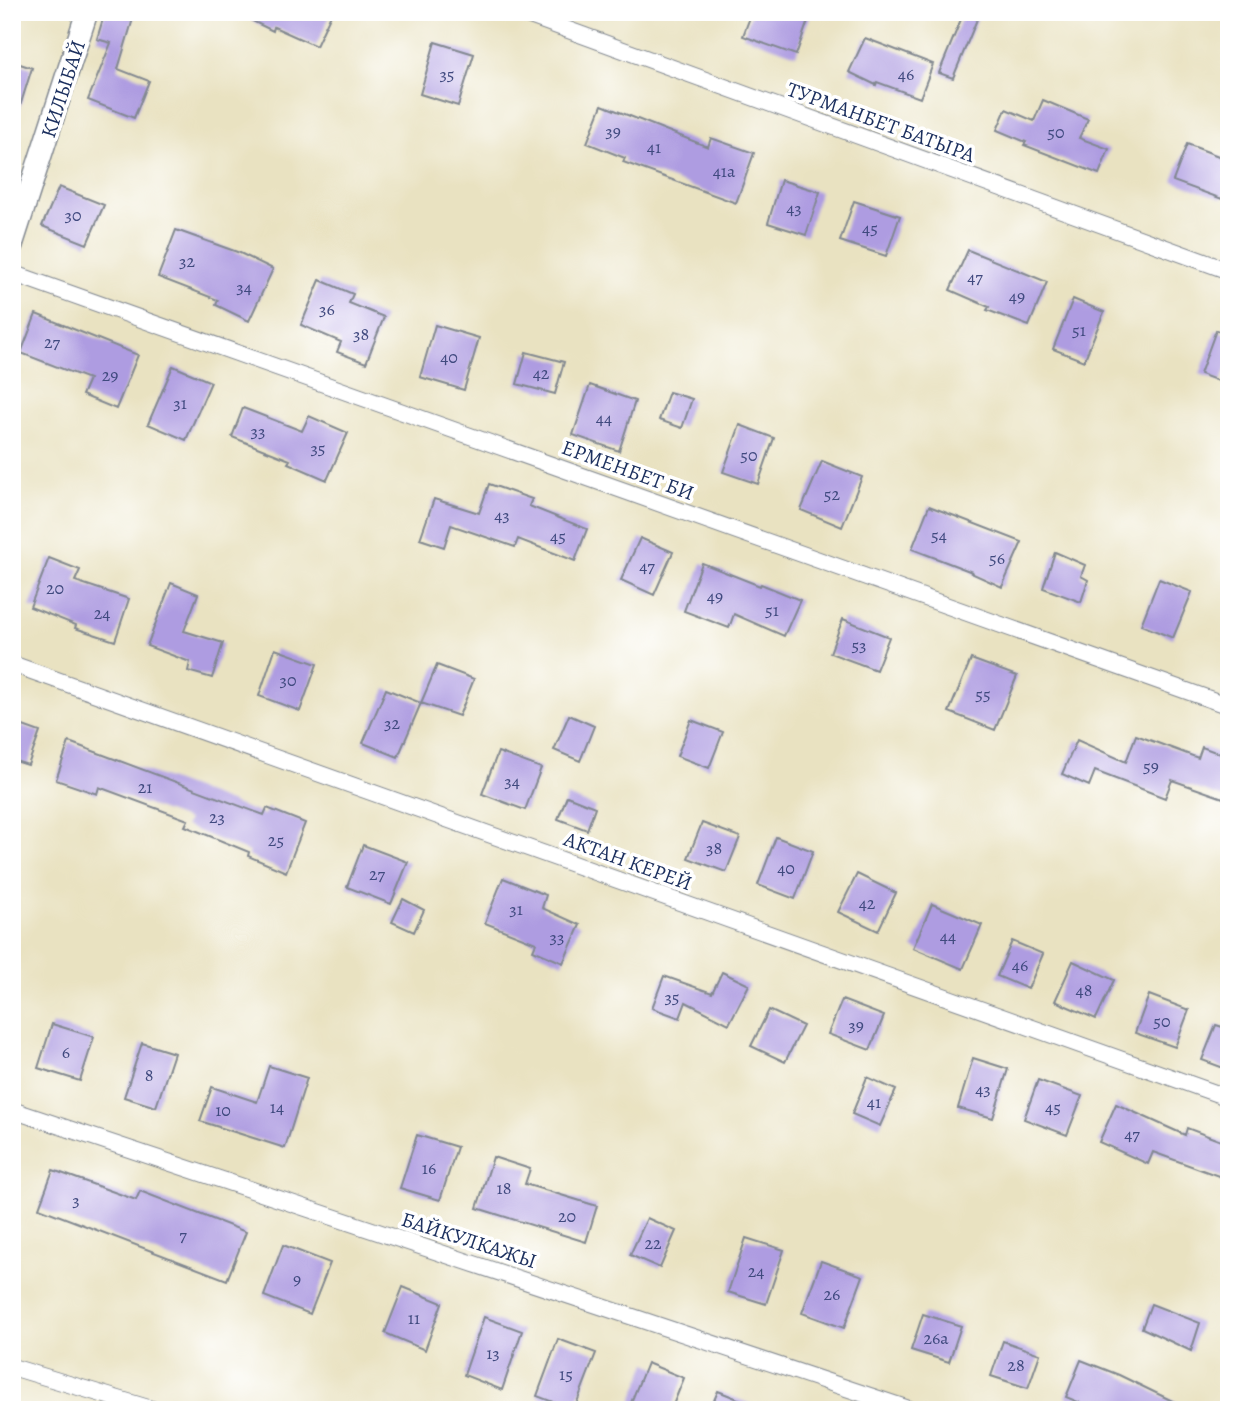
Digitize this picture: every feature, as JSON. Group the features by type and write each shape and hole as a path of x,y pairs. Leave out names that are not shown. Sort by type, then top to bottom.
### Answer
{"street":[{"name":"КИЛЫБАЙ","path":"12,245 87,12"},
{"name":"ТУРМАНБЕТ БАТЫРА","path":"519,12 1229,271"},
{"name":"ЕРМЕНБЕТ БИ","path":"12,273 1229,706"},
{"name":"АКТАН КЕРЕЙ","path":"12,664 1229,1098"},
{"name":"БАЙКУЛКАЖЫ","path":"12,1110 912,1410"},
{"path":"12,1367 155,1410"}],"building":[{"path":"105,12 135,12 118,69 149,81 134,118 88,100 111,43 97,39"},
{"path":"234,12 332,12 316,46 274,27 273,31"},
{"path":"752,12 811,12 796,55 743,36"},
{"path":"964,12 980,12 953,78 939,73"},
{"path":"865,38 933,64 920,98 877,82 876,85 849,72"},
{"path":"435,42 474,54 458,106 420,94"},
{"path":"17,63 32,68 16,119 12,118 12,79"},
{"path":"1043,100 1088,119 1079,138 1109,149 1099,174 1024,145 1026,142 997,130 1006,109 1034,121"},
{"path":"602,105 708,147 711,138 754,153 736,203 623,162 625,158 587,143"},
{"path":"1187,144 1229,160 1229,181 1222,199 1173,181"},
{"path":"781,180 820,192 806,235 768,223"},
{"path":"59,187 104,205 87,244 42,226"},
{"path":"854,201 900,216 886,256 840,241"},
{"path":"176,230 240,253 273,269 249,321 216,305 218,300 158,277"},
{"path":"968,250 1047,282 1029,326 987,310 989,307 950,290"},
{"path":"320,280 353,294 349,303 384,317 366,363 337,352 341,342 301,325"},
{"path":"1073,299 1104,312 1084,361 1053,349"},
{"path":"36,314 138,355 116,409 82,395 89,379 21,353"},
{"path":"435,325 479,338 464,390 420,377"},
{"path":"1216,330 1229,335 1229,360 1221,382 1200,374"},
{"path":"526,352 564,362 555,394 517,384"},
{"path":"173,366 211,382 186,440 148,424"},
{"path":"590,385 635,401 619,451 573,435"},
{"path":"669,392 692,399 682,428 659,420"},
{"path":"243,408 302,431 309,416 348,433 327,480 288,463 290,460 232,437"},
{"path":"740,425 774,438 758,484 723,472"},
{"path":"822,461 862,477 842,527 801,510"},
{"path":"489,484 532,499 529,506 587,529 575,561 518,539 515,547 451,525 444,547 420,539 434,499 479,513"},
{"path":"929,506 1022,542 1002,587 972,572 912,549"},
{"path":"640,538 673,552 654,595 621,580"},
{"path":"1055,552 1085,565 1081,576 1088,580 1081,602 1043,588"},
{"path":"49,558 80,570 75,581 129,599 115,641 75,628 76,625 30,607"},
{"path":"702,563 800,600 784,636 734,614 729,628 684,611"},
{"path":"1159,579 1192,592 1173,638 1141,625"},
{"path":"171,583 198,594 184,631 223,643 212,678 188,671 190,662 147,646"},
{"path":"843,619 889,637 876,670 830,653"},
{"path":"275,649 317,664 300,711 259,696"},
{"path":"971,659 1017,676 995,730 949,712"},
{"path":"437,665 474,679 459,716 421,703"},
{"path":"386,689 421,703 398,757 363,743"},
{"path":"569,715 594,726 580,761 554,750"},
{"path":"691,720 723,732 709,768 677,756"},
{"path":"12,722 40,732 28,765 12,760"},
{"path":"1136,735 1198,758 1202,747 1229,757 1229,782 1223,798 1172,780 1165,798 1095,771 1089,786 1062,774 1077,740 1126,762"},
{"path":"69,742 264,815 267,808 305,823 286,872 248,856 249,852 185,826 188,820 99,787 97,794 56,780"},
{"path":"498,752 541,768 525,810 482,794"},
{"path":"567,796 595,807 587,830 558,819"},
{"path":"702,823 740,837 726,872 688,858"},
{"path":"776,837 813,851 795,899 758,885"},
{"path":"363,845 408,862 391,904 347,887"},
{"path":"857,874 896,893 878,931 838,912"},
{"path":"503,878 546,895 542,908 580,925 563,963 533,950 536,943 485,923"},
{"path":"403,899 424,910 414,932 392,922"},
{"path":"932,904 982,925 963,969 913,948"},
{"path":"1012,941 1043,954 1028,989 997,976"},
{"path":"1073,961 1114,980 1096,1019 1055,1001"},
{"path":"722,972 749,985 729,1024 686,1002 680,1018 652,1008 664,976 712,993"},
{"path":"1149,995 1189,1010 1175,1047 1135,1033"},
{"path":"842,1000 884,1016 870,1050 828,1034"},
{"path":"769,1010 803,1026 785,1062 751,1046"},
{"path":"52,1024 94,1037 80,1081 38,1068"},
{"path":"1216,1025 1229,1029 1229,1070 1202,1060"},
{"path":"142,1043 174,1053 156,1107 124,1097"},
{"path":"973,1058 1008,1069 993,1118 958,1108"},
{"path":"269,1066 307,1078 285,1148 200,1121 212,1087 257,1102"},
{"path":"867,1077 896,1090 880,1126 852,1114"},
{"path":"1038,1080 1082,1096 1067,1135 1024,1119"},
{"path":"1116,1104 1185,1135 1187,1128 1229,1144 1229,1165 1224,1178 1153,1152 1148,1164 1099,1142"},
{"path":"417,1135 457,1147 440,1200 400,1188"},
{"path":"493,1157 530,1169 525,1184 597,1206 586,1242 477,1208"},
{"path":"53,1170 136,1200 140,1191 246,1232 227,1280 39,1208"},
{"path":"647,1218 676,1231 660,1268 630,1255"},
{"path":"746,1238 784,1250 766,1304 728,1292"},
{"path":"283,1245 330,1263 310,1314 264,1296"},
{"path":"821,1261 863,1276 844,1328 802,1313"},
{"path":"403,1287 442,1303 425,1350 385,1333"},
{"path":"1151,1304 1200,1323 1191,1351 1142,1328"},
{"path":"923,1314 961,1326 949,1362 911,1350"},
{"path":"484,1317 522,1331 502,1390 464,1375"},
{"path":"558,1339 596,1353 574,1410 537,1396"},
{"path":"1003,1341 1040,1354 1028,1388 991,1376"},
{"path":"1081,1360 1191,1410 1097,1410 1066,1397"},
{"path":"647,1363 684,1378 671,1410 628,1410"},
{"path":"718,1391 763,1409 763,1410 710,1410"}]}
